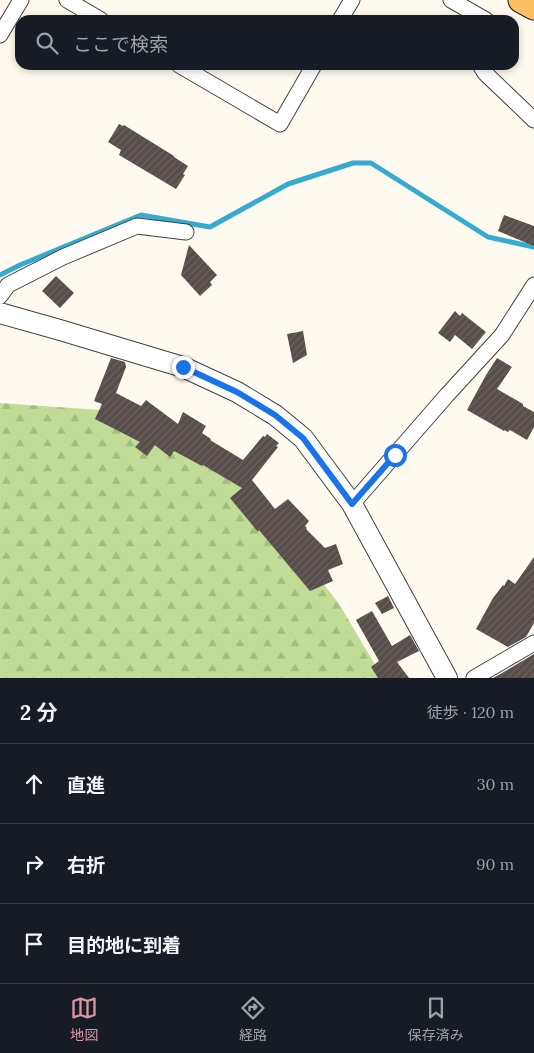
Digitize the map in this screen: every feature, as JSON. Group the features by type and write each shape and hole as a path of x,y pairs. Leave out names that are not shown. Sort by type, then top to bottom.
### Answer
{"main road":[{"path":"521,0 534,7"}],"street":[{"path":"0,35 21,0"},
{"path":"67,0 92,15"},
{"path":"343,15 352,0"},
{"path":"451,0 477,15"},
{"path":"187,70 280,124 311,70"},
{"path":"483,70 534,120"},
{"path":"0,296 8,285 63,257 137,226 186,232"},
{"path":"352,504 502,334 534,285"},
{"path":"0,313 183,367 237,392 275,415 303,438 352,504 447,678"},
{"path":"474,678 534,643"}],"green space":[{"path":"0,403 129,412 239,475 339,604 383,678 0,678"}],"building":[{"path":"119,124 124,125 188,166 183,174 185,175 176,189 119,155 121,150 108,142"},
{"path":"504,215 534,226 534,246 498,231"},
{"path":"189,245 217,275 210,282 212,285 200,296 181,275"},
{"path":"56,276 74,293 60,308 42,291"},
{"path":"455,311 460,316 462,313 486,332 472,349 455,335 450,342 438,333"},
{"path":"303,331 307,355 293,363 287,334"},
{"path":"111,358 125,362 126,367 116,393 141,406 146,400 178,424 183,412 206,426 202,433 210,440 243,460 263,436 265,437 267,434 279,443 276,446 278,447 252,480 275,509 288,499 309,521 305,526 306,529 325,548 336,544 343,564 328,570 333,581 310,591 230,498 242,488 203,465 174,451 170,457 155,445 147,456 135,447 140,442 95,419 102,404 94,401"},
{"path":"497,358 512,367 497,389 534,412 534,427 527,440 510,430 508,432 504,431 467,410"},
{"path":"534,557 534,623 526,637 508,647 476,629 493,598 503,585 508,579 515,584"},
{"path":"388,596 394,608 382,614 375,603"},
{"path":"372,611 392,646 410,635 419,651 397,662 409,678 378,678 371,667 379,661 356,620"},
{"path":"534,654 534,678 493,678 497,676"}],"waterway":[{"path":"0,275 141,215 210,227 288,184 353,163 371,163 488,237 534,247"}],"route":[{"path":"183,367 237,392 275,415 303,438 352,504 395,455"}]}
